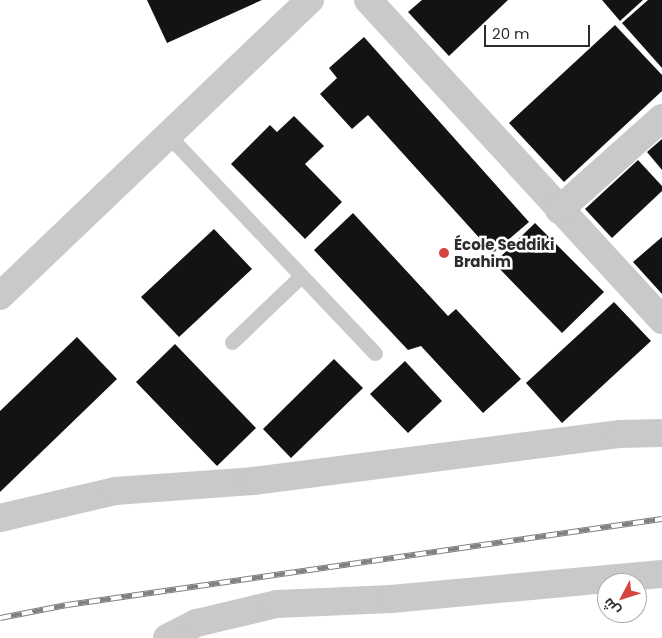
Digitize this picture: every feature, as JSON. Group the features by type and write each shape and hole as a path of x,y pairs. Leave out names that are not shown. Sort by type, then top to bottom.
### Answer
{"street":[{"path":"0,296 310,0"},
{"path":"368,0 662,320"},
{"path":"559,210 662,118"},
{"path":"0,518 114,491 253,481 620,434 662,433"},
{"path":"167,638 197,623 277,604 391,600 662,574"}],"lane":[{"path":"168,134 375,353"},
{"path":"232,342 301,276"}],"building":[{"path":"147,0 262,0 167,43"},
{"path":"422,0 508,0 449,56 408,12"},
{"path":"602,0 643,0 620,21"},
{"path":"648,0 662,0 662,68 622,23"},
{"path":"615,25 662,75 662,91 564,182 509,123"},
{"path":"364,37 529,222 493,253 368,115 352,129 320,94 337,78 329,68"},
{"path":"294,116 324,146 305,164 342,202 305,239 231,164 270,125 277,132"},
{"path":"662,139 662,170 647,152"},
{"path":"638,160 662,186 662,191 612,238 585,209"},
{"path":"353,213 448,316 456,309 521,379 483,413 421,346 408,350 314,250"},
{"path":"535,223 604,292 562,333 494,263"},
{"path":"214,229 252,269 179,337 141,297"},
{"path":"662,237 662,294 633,262"},
{"path":"614,302 651,341 562,423 526,383"},
{"path":"77,337 117,379 0,492 0,411"},
{"path":"175,344 256,428 217,466 136,382"},
{"path":"334,359 363,388 291,458 263,429"},
{"path":"405,361 442,401 408,433 370,394"}],"railway":[{"path":"0,618 67,605 662,519"}],"place":[{"name":"École Seddiki Brahim","path":"444,253"}]}
